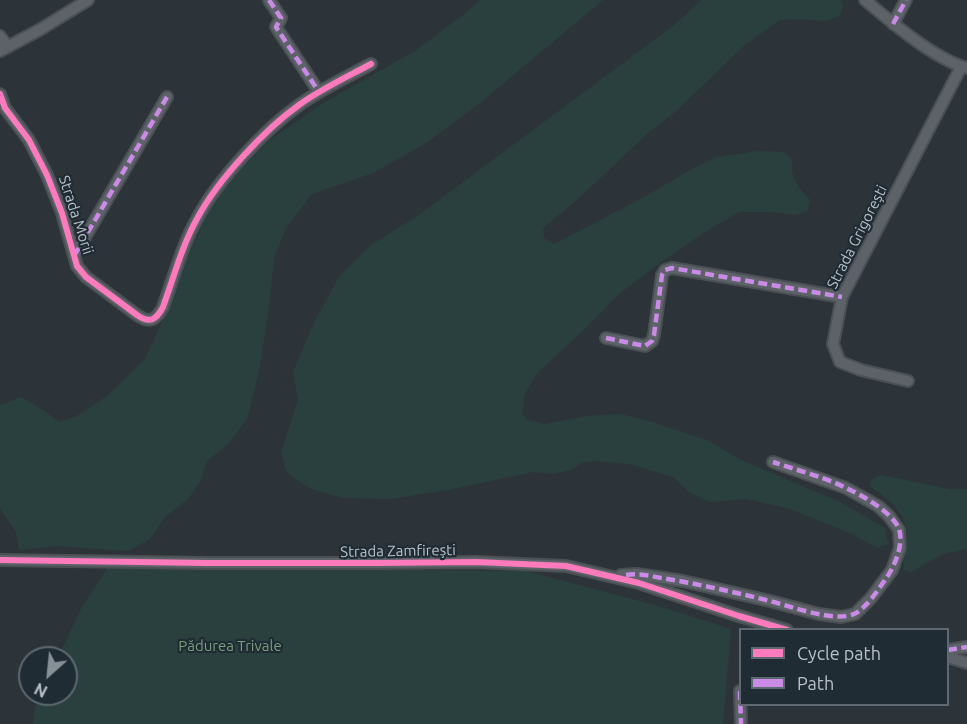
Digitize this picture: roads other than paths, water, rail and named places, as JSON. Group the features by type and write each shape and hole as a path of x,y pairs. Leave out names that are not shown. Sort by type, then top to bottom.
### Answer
{"street":[{"path":"0,36 4,49 88,0"},
{"path":"269,0 281,18 276,27 319,92 371,64"},
{"name":"Strada Grigorești","path":"865,0 893,24 934,52 964,68 842,297 833,344 840,362 861,370 908,381"},
{"path":"893,24 906,0"},
{"name":"Strada Morii","path":"0,94 6,108 29,140 47,175 62,213 77,266 86,277 143,320 150,320 159,315 163,307 182,250 211,195 266,133 297,106 319,92"},
{"path":"74,256 167,97"},
{"path":"606,338 645,346 649,344 654,335 662,275 665,270 672,268 842,297"},
{"path":"614,576 637,573 683,580 819,614 841,617 855,614 871,598 892,570 900,548 899,530 890,516 878,506 846,488 773,462"},
{"name":"Strada Zamfirești","path":"0,560 207,563 476,562 566,566 639,583 773,628"},
{"path":"949,650 967,646"},
{"path":"949,657 967,663"},
{"path":"741,706 741,724"}],"park label":[{"name":"Pădurea Trivale","path":"230,646"}]}
